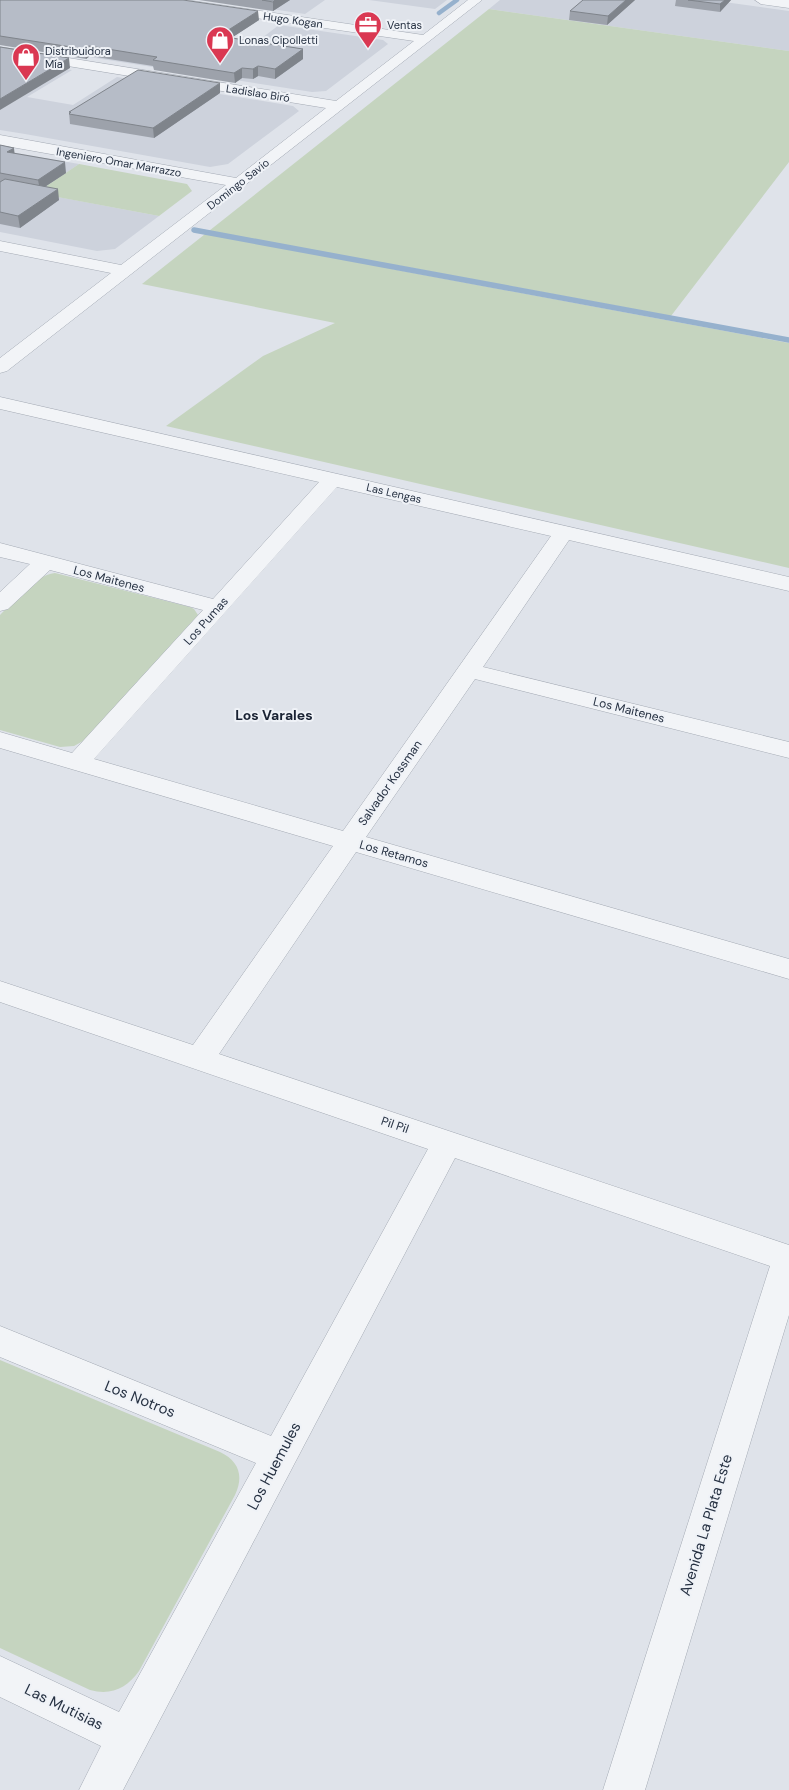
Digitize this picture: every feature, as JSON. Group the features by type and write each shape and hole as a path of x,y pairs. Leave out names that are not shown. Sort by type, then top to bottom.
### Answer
{"street":[{"name":"Hugo Kogan","path":"160,0 236,6 425,39"},
{"name":"Domingo Savio","path":"0,367 476,0"},
{"path":"762,0 789,4"},
{"path":"236,6 251,2 300,9"},
{"name":"Ladislao Biró","path":"0,50 339,106"},
{"name":"Ingeniero Omar Marrazzo","path":"0,140 239,183"},
{"path":"0,246 125,271"},
{"name":"Las Lengas","path":"0,403 789,584"},
{"name":"Los Pumas","path":"78,762 333,479"},
{"name":"Salvador Kossman","path":"199,1058 564,532"},
{"name":"Los Maitenes","path":"0,550 218,607"},
{"path":"0,604 45,562"},
{"name":"Los Maitenes","path":"468,670 789,750"},
{"name":"Los Retamos","path":"0,740 789,969"},
{"name":"Pil Pil","path":"0,991 789,1259"},
{"name":"Los Huemules","path":"100,1790 447,1143"},
{"name":"Avenida La Plata Este","path":"624,1790 789,1259"},
{"name":"Los Notros","path":"0,1341 279,1456"},
{"name":"Las Mutisias","path":"0,1676 128,1738"}],"shaded area":[{"path":"210,0 325,0 305,14"},
{"path":"369,0 447,0 435,9"},
{"path":"500,0 710,0 789,11 789,51 489,9"},
{"path":"214,15 257,21 220,45 246,50 279,25 383,40 388,44 326,91 312,92 0,43 0,17"},
{"path":"0,58 72,70 27,97 73,105 117,77 293,106 299,111 228,164 210,167 0,130"},
{"path":"0,150 79,164 37,193 159,216 115,249 97,251 0,232"}],"green space":[{"path":"489,9 789,51 789,162 671,316 396,265 392,269 789,343 789,568 166,426 263,356 335,323 142,284"},
{"path":"79,164 187,184 192,191 159,216 36,193"},
{"path":"55,573 190,607 198,615 85,740 74,746 60,747 0,730 0,615 32,584 47,575"},
{"path":"0,1360 220,1452 232,1460 238,1470 239,1482 235,1495 139,1671 129,1682 118,1689 105,1692 90,1690 0,1648"}],"building":[{"path":"0,0 183,0 258,11 219,36 303,49 275,69 258,66 253,69 242,68 234,73 153,60 157,57 89,46 84,49 0,36"},
{"path":"583,0 626,0 608,16 570,11"},
{"path":"688,0 725,0 720,4"},
{"name":"Distribuidora Mía","path":"0,47 69,58 0,99"},
{"path":"138,70 220,83 153,128 69,114 71,112 69,112"},
{"path":"0,145 14,148 7,152 65,162 38,180 0,173"},
{"path":"5,179 58,189 18,216 0,212 0,182"}],"waterway":[{"path":"439,13 457,0"},
{"path":"194,230 789,340"}],"place":[{"name":"Ventas","path":"368,49"},
{"name":"Lonas Cipolletti","path":"220,64"},
{"name":"Distribuidora Mía","path":"26,81"}],"district":[{"name":"Los Varales","path":"274,715"}]}
